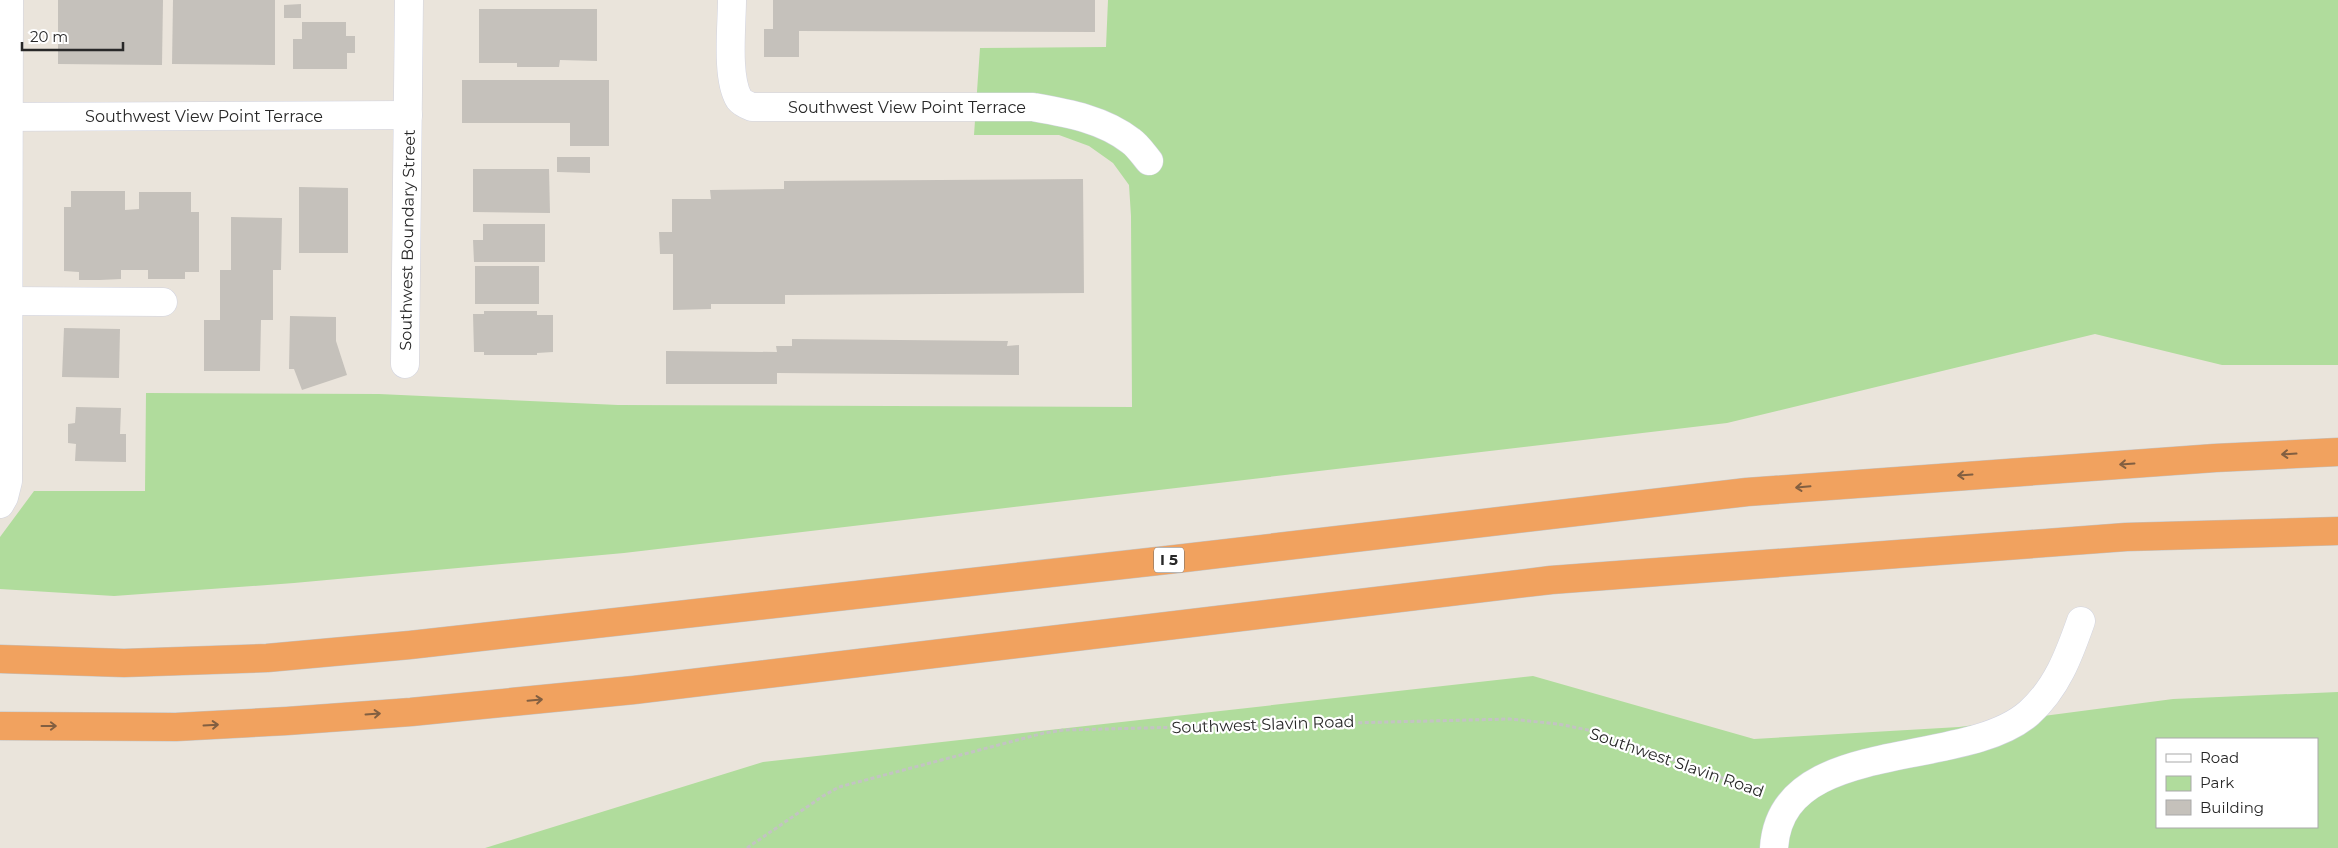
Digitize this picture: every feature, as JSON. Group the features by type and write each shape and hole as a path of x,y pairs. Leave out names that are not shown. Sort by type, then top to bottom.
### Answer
{"highway":[{"name":"I 5","path":"0,659 124,663 267,658 410,645 1147,563 1747,492 2215,458 2338,452"},
{"path":"0,726 176,727 411,712 654,688 1551,580 2126,537 2338,531"}],"street":[{"path":"0,504 8,481 5,117 9,0"},
{"name":"Southwest Boundary Street","path":"405,364 409,0"},
{"name":"Southwest View Point Terrace","path":"732,0 732,68 734,89 740,101 752,107 1034,106 1072,114 1102,124 1132,141 1149,161"},
{"name":"Southwest View Point Terrace","path":"5,117 408,115"},
{"path":"8,301 163,302"},
{"path":"1774,848 1775,833 1782,816 1792,803 1808,786 1833,772 1966,742 2000,732 2028,714 2047,694 2066,663 2081,621"}],"path":[{"name":"Southwest Slavin Road","path":"747,848 839,787 1044,733 1064,730 1510,719 1558,724 1593,731 1792,803"}],"green space":[{"path":"1108,0 2338,0 2338,365 2222,365 2095,334 1727,423 624,553 294,583 114,596 0,589 0,537 34,491 145,491 146,393 379,394 618,405 1132,407 1131,216 1129,185 1113,163 1089,146 1059,135 974,135 980,48 1106,47"},
{"path":"1533,676 1754,739 1959,727 2173,699 2338,692 2338,848 485,848 763,762"}],"building":[{"path":"58,0 163,0 162,65 58,64"},
{"path":"173,0 275,0 275,65 172,64"},
{"path":"773,0 1095,0 1095,32 799,31 799,57 764,57 764,29 773,29"},
{"path":"301,4 301,18 284,18 284,5"},
{"path":"479,9 597,9 597,61 560,60 559,67 517,67 517,63 479,63"},
{"path":"302,22 346,22 346,36 355,36 355,53 347,53 347,69 293,69 293,39 302,39"},
{"path":"462,80 609,80 609,146 570,146 570,123 462,123"},
{"path":"557,157 590,157 590,173 557,172"},
{"path":"473,169 549,169 550,213 473,212"},
{"path":"1083,179 1084,293 785,295 785,304 711,304 711,309 673,310 673,254 660,254 659,232 672,232 672,199 711,199 710,190 784,189 784,181"},
{"path":"299,187 348,188 348,253 299,253"},
{"path":"71,191 125,191 125,210 139,209 139,192 191,192 191,212 199,212 199,272 185,272 185,279 148,279 148,270 121,270 121,279 79,280 79,272 64,271 64,207 71,207"},
{"path":"231,217 282,218 281,270 273,270 273,320 261,320 260,371 204,371 204,320 220,320 220,270 231,270"},
{"path":"483,224 545,224 545,262 474,262 473,240 483,240"},
{"path":"475,266 539,266 539,304 475,304"},
{"path":"484,311 537,311 537,315 553,315 553,352 537,353 537,355 484,355 484,352 474,352 473,314 484,314"},
{"path":"290,316 336,317 336,341 347,375 302,390 294,369 289,369"},
{"path":"64,328 120,329 119,378 62,377"},
{"path":"792,339 1008,341 1007,346 1019,345 1019,375 777,373 777,384 666,384 666,351 777,352 776,346 792,346"},
{"path":"76,407 121,408 120,434 126,434 126,462 75,461 76,444 68,443 68,424 75,423"}]}
